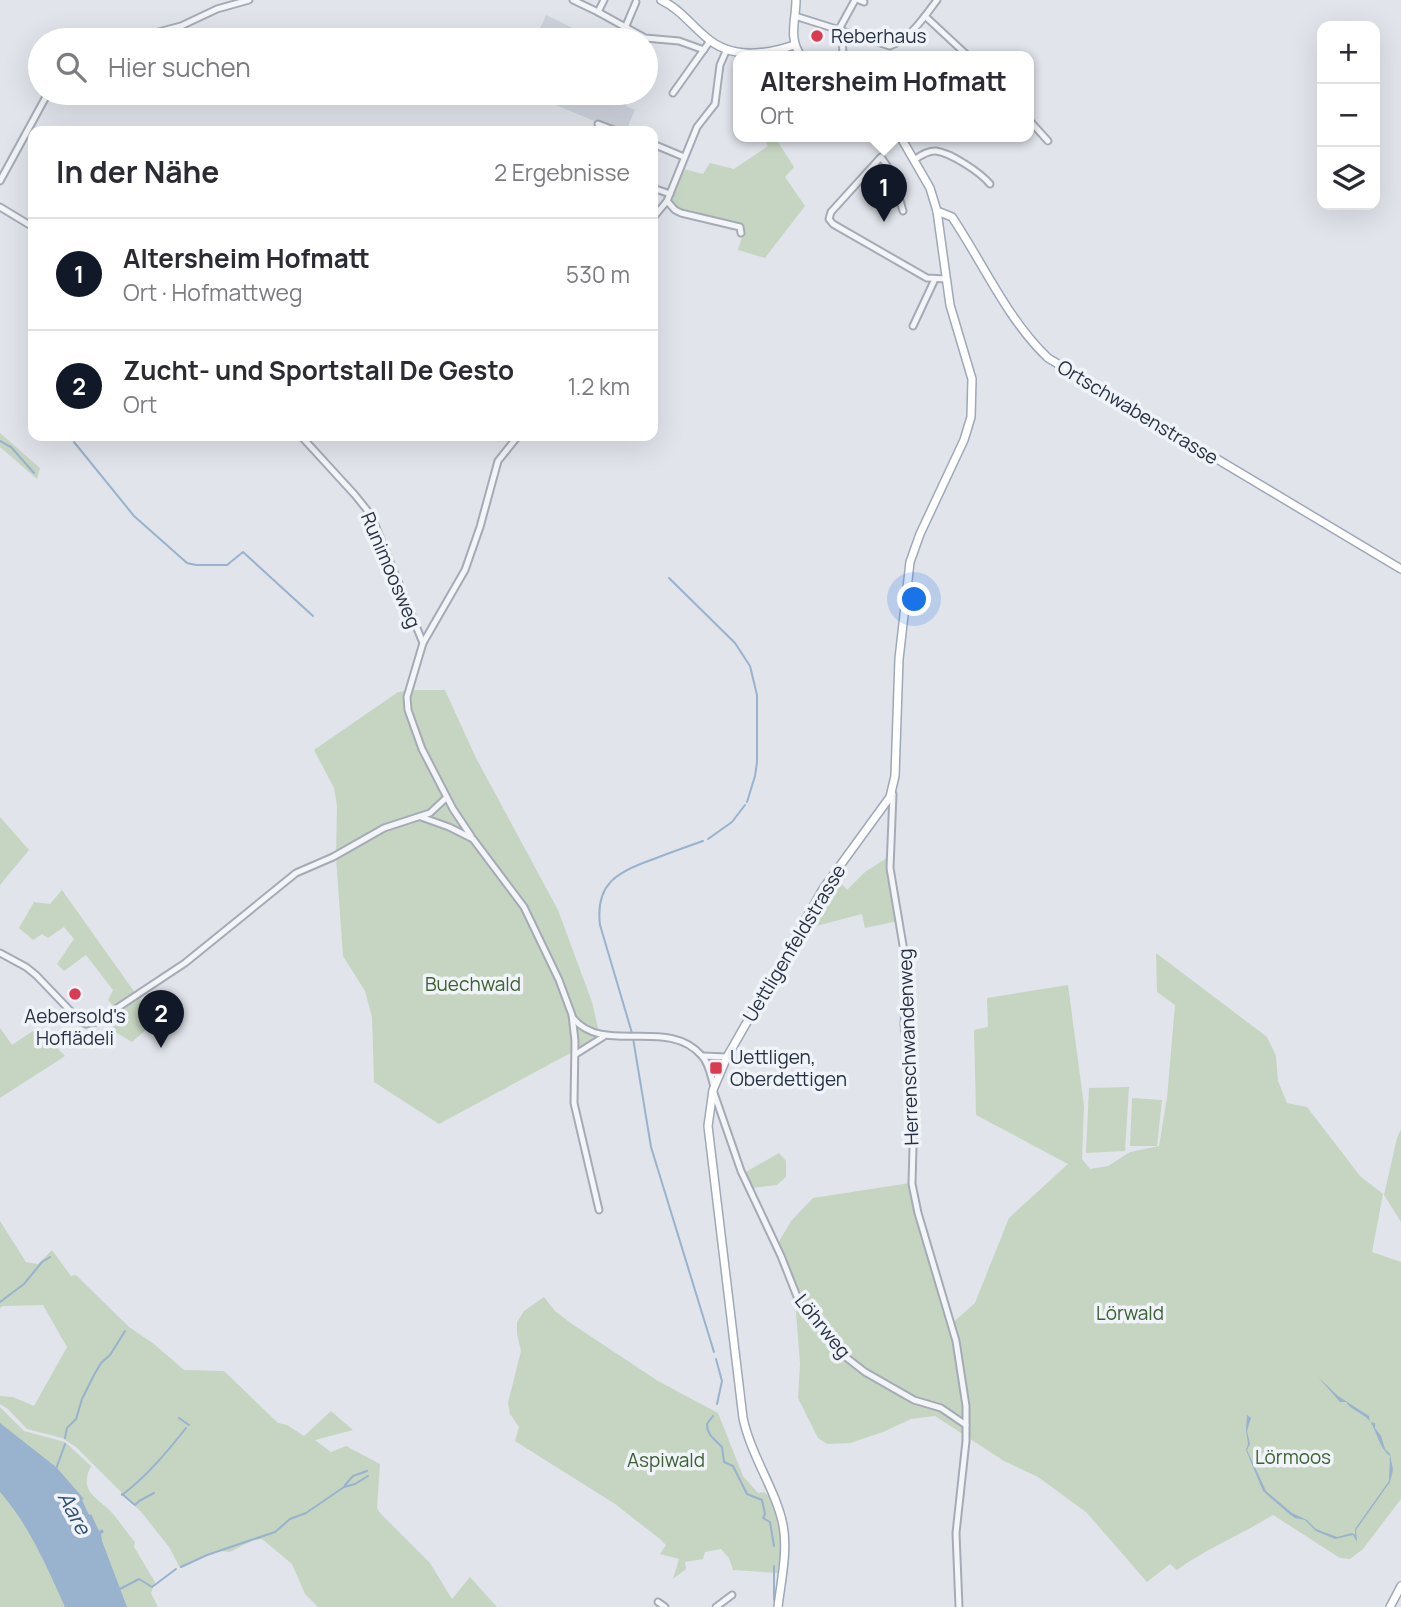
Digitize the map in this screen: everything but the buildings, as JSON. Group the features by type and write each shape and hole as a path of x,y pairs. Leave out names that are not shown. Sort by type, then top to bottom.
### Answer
{"main road":[{"path":"661,0 676,9 710,41 727,49 741,51"},
{"path":"796,0 792,34 798,51"},
{"path":"772,51 794,44"},
{"path":"904,142 930,188 937,211"},
{"name":"Uettligenfeldstrasse","path":"778,1607 784,1530 748,1438 740,1399 708,1126 713,1088 727,1057 823,889 882,811 892,791 896,768 899,659 910,562 920,534 964,440 972,400 971,370 952,312 937,211"},
{"name":"Ortschwabenstrasse","path":"937,211 950,216 1019,324 1048,358 1401,569"},
{"path":"940,223 958,227"},
{"path":"1390,1607 1401,1586"}],"street":[{"path":"172,28 220,8 249,0"},
{"path":"573,0 629,28"},
{"path":"598,12 604,0"},
{"path":"795,16 878,43 893,45 925,16 937,0"},
{"path":"843,51 840,31 860,1"},
{"path":"626,26 636,2"},
{"path":"925,16 963,51"},
{"path":"658,39 679,41 704,50"},
{"path":"673,93 710,41"},
{"path":"658,211 668,197 697,127 715,104 720,65 727,49"},
{"path":"30,126 41,105"},
{"path":"598,124 603,126"},
{"path":"1034,126 1048,141"},
{"path":"0,181 28,130"},
{"path":"658,146 684,157"},
{"path":"914,160 930,151 938,152 974,167 990,184"},
{"path":"903,211 892,173 881,157 831,212 830,219 834,224 918,274 946,279"},
{"path":"658,191 668,197 675,210 740,227 741,233"},
{"path":"0,207 28,224"},
{"path":"913,326 935,279"},
{"name":"Runimoosweg","path":"306,441 371,515 422,643"},
{"path":"514,441 498,461 465,570 422,643 408,692 408,705 420,744 446,798 524,907 559,979 572,1015 576,1054 574,1103 599,1210"},
{"name":"Herrenschwandenweg","path":"892,791 890,868 907,969 904,1024 914,1110 912,1184 956,1341 964,1382 966,1441 957,1524 959,1607"},
{"path":"0,953 36,975 80,1022 92,1024 185,963 296,873 333,857 384,828 421,817 437,809 446,798"},
{"path":"882,811 892,816"},
{"path":"421,817 473,839"},
{"path":"572,1015 587,1031 605,1036 632,1035 679,1042 703,1056 727,1057"},
{"path":"576,1054 605,1036"},
{"name":"Löhrweg","path":"703,1056 741,1171 800,1304 847,1358 865,1372 914,1400 942,1408 966,1424"},
{"path":"716,1607 732,1594"},
{"path":"658,1602 665,1607"}],"shaded area":[{"path":"546,15 573,28 540,28"},
{"path":"556,105 626,105 635,110 628,126 606,126"}],"green space":[{"path":"766,142 778,142 794,167 785,177 805,206 765,258 738,250 745,227 681,212 668,199 680,168 703,174 710,163 734,169 768,146"},
{"path":"0,433 40,468 37,479 0,447"},
{"name":"Buechwald","path":"445,690 475,756 558,910 592,1002 600,1037 439,1124 374,1082 372,1017 365,991 343,956 334,788 314,750 398,692"},
{"path":"0,817 29,850 0,885"},
{"path":"888,857 898,921 865,928 862,914 801,930 834,875 847,890 865,872"},
{"path":"62,890 138,997 159,1018 132,1042 117,1033 104,1018 117,1010 108,1000 113,990 86,955 64,971 57,964 74,939 64,927 48,938 42,934 33,940 19,928 34,902 50,904"},
{"name":"Lörwald","path":"1156,953 1267,1037 1276,1056 1278,1081 1287,1103 1307,1107 1360,1176 1383,1194 1372,1252 1401,1262 1401,1499 1363,1549 1350,1559 1340,1558 1273,1515 1177,1570 1170,1564 1147,1582 1086,1512 1038,1477 1004,1461 935,1416 911,1419 850,1443 827,1444 818,1438 798,1398 798,1304 777,1245 791,1221 813,1198 910,1183 949,1326 975,1303 1009,1218 1068,1164 976,1115 974,1030 988,1027 987,998 1068,985 1084,1106 1082,1159 1090,1169 1108,1166 1130,1152 1159,1146 1167,1098 1175,1005 1157,992"},
{"path":"0,1028 12,1045 33,1031 41,1040 46,1036 65,1056 0,1098"},
{"path":"1129,1087 1125,1151 1086,1153 1089,1088"},
{"path":"1132,1098 1162,1100 1157,1146 1130,1146"},
{"path":"1401,1129 1401,1222 1384,1195"},
{"path":"779,1153 786,1161 786,1177 777,1185 751,1188 744,1173"},
{"path":"0,1221 26,1262 38,1264 52,1250 71,1276 76,1275 129,1327 184,1370 224,1371 278,1423 287,1425 304,1436 331,1411 353,1430 315,1440 331,1452 346,1446 380,1464 377,1508 380,1513 430,1563 452,1599 470,1577 497,1607 318,1607 305,1594 292,1564 262,1539 253,1540 230,1552 221,1551 206,1556 180,1568 169,1547 142,1513 76,1447 62,1438 27,1429 0,1404 0,1396 13,1397 34,1406 67,1347 43,1305 0,1308"},
{"name":"Aspiwald","path":"544,1297 555,1311 572,1324 658,1381 718,1413 743,1476 758,1493 764,1492 776,1508 780,1530 778,1573 733,1570 729,1558 721,1549 705,1552 703,1559 685,1562 686,1569 673,1579 679,1559 660,1554 666,1545 660,1539 615,1504 515,1441 519,1427 510,1414 508,1403 521,1351 517,1322 524,1311"},
{"path":"0,1407 24,1431 65,1442 91,1466 87,1475 88,1489 114,1515 135,1542 134,1547 155,1582 151,1593 158,1607 0,1607"}],"water":[{"path":"1318,1377 1338,1396 1369,1416 1370,1422 1346,1402 1340,1402"},
{"path":"1247,1415 1251,1418 1247,1431 1250,1444 1247,1450 1266,1491 1292,1513 1307,1520 1316,1529 1337,1537 1352,1533 1355,1535 1355,1529 1389,1481 1390,1456 1383,1448 1370,1422 1375,1423 1385,1449 1390,1454 1393,1470 1390,1482 1356,1530 1357,1542 1353,1535 1335,1539 1316,1531 1305,1520 1295,1518 1287,1512 1263,1491 1246,1450"},
{"name":"Aare","path":"0,1423 56,1467 84,1499 82,1500 89,1515 91,1514 99,1531 102,1529 104,1532 101,1534 102,1541 127,1607 65,1607 29,1532 0,1492"}],"waterway":[{"path":"0,441 11,447 34,473"},
{"path":"74,442 134,516 187,563 227,565 243,552 313,616"},
{"path":"669,578 735,643 750,666 757,695 757,762 747,802"},
{"path":"708,839 732,822 745,805"},
{"path":"632,1033 600,925 601,899 611,882 628,869 703,841"},
{"path":"633,1038 651,1147 714,1352"},
{"path":"0,1302 24,1284 42,1262 50,1257"},
{"path":"65,1438 67,1428 76,1419 94,1375 125,1331"},
{"path":"716,1359 722,1381 717,1404"},
{"path":"713,1416 707,1424 708,1432 722,1447 724,1462 733,1466 747,1494 762,1500 765,1514 763,1518 770,1522 774,1546"},
{"path":"179,1418 189,1425"},
{"path":"122,1495 148,1472 186,1428"},
{"path":"56,1469 65,1444"},
{"path":"345,1485 353,1476 367,1471"},
{"path":"181,1567 207,1555 275,1532 290,1519 306,1513 344,1487 368,1476"},
{"path":"122,1494 135,1505 154,1493"},
{"path":"774,1566 774,1600"},
{"path":"120,1589 139,1579 152,1587 176,1569"}],"place":[{"name":"Reberhaus","path":"817,36"},
{"name":"Altersheim Hofmatt","path":"884,222"},
{"name":"Aebersold's Hoflädeli","path":"75,994"},
{"name":"Zucht- und Sportstall De Gesto","path":"161,1048"},
{"name":"Uettligen, Oberdettigen","path":"716,1068"}],"park label":[{"name":"Lörmoos","path":"1293,1457"}]}
